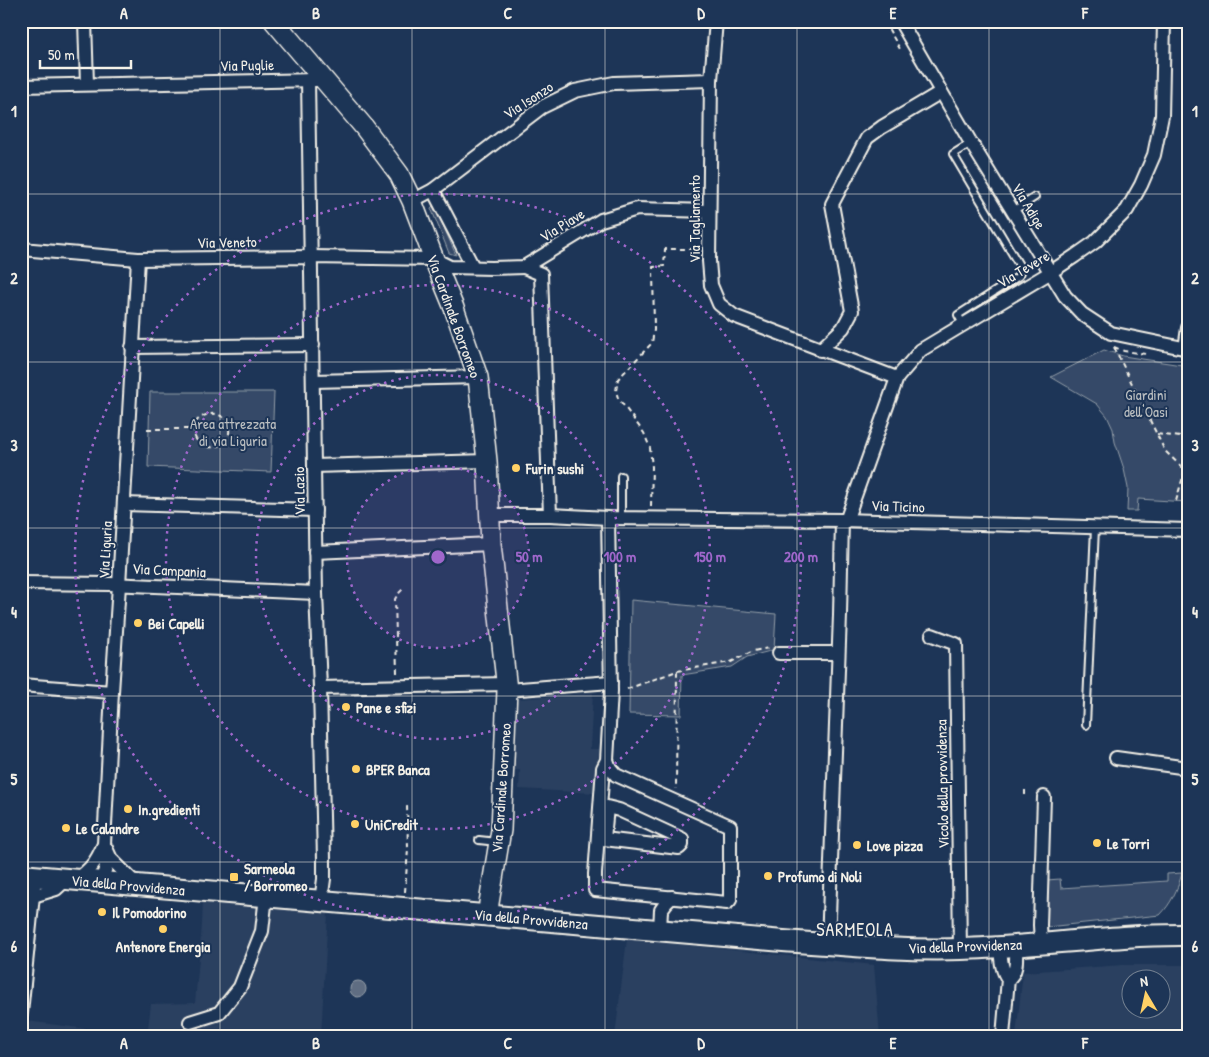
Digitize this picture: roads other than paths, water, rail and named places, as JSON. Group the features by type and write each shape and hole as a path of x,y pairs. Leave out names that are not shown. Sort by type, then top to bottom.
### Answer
{"main road":[{"name":"Via della Provvidenza","path":"30,893 71,880 886,948 960,949 1187,932"}],"street":[{"path":"86,21 87,84"},
{"name":"Via Cardinale Borromeo","path":"274,21 316,80 364,127 399,174 412,201 454,308 478,377 487,461 491,544 506,687 501,830 488,916"},
{"name":"Via Tagliamento","path":"716,21 712,80 709,260 711,285 719,304 734,316 897,378"},
{"name":"Via Adige","path":"900,21 940,92 1065,296 1082,314 1111,333 1186,349"},
{"name":"Via Tevere","path":"828,944 844,520 897,378 921,350 1050,272 1095,242 1127,210 1142,185 1154,155 1162,116 1164,21"},
{"name":"Via Puglie","path":"21,86 316,80"},
{"name":"Via Lazio","path":"316,80 312,345 315,552 324,859 322,901"},
{"name":"Via Isonzo","path":"412,201 433,190 542,106 575,90 614,83 712,80"},
{"path":"820,350 843,328 852,312 832,204 867,138 882,126 940,92"},
{"path":"433,190 473,268"},
{"name":"Via Piave","path":"524,268 601,220 638,209 709,211"},
{"name":"Via Veneto","path":"21,249 138,259 312,257 434,259"},
{"name":"Via Liguria","path":"100,882 106,867 104,844 112,692 138,259"},
{"path":"434,259 450,267 524,268 541,274 550,515"},
{"path":"1186,349 1188,328"},
{"path":"132,347 312,345"},
{"path":"314,381 478,377"},
{"path":"314,466 487,461"},
{"path":"124,504 315,510"},
{"name":"Via Ticino","path":"489,515 844,520 1188,530"},
{"path":"607,760 603,768 595,874 596,890 727,903 730,900 730,826 616,775 610,768 607,760 611,682 614,518"},
{"path":"315,552 491,544"},
{"name":"Via Campania","path":"21,583 119,584 316,593"},
{"name":"Vicolo della provvidenza","path":"932,635 956,644 960,949"},
{"path":"779,653 838,653"},
{"path":"320,688 506,687 611,682"},
{"path":"21,685 112,692"},
{"path":"1116,758 1188,768"},
{"path":"602,785 606,780 616,775"},
{"name":"Via della Provvidenza","path":"1041,943 1044,797"},
{"path":"607,807 619,810 682,839 682,845 679,848 604,839 607,807"},
{"path":"104,844 111,859 137,885"},
{"name":"Via Liguria","path":"71,880 89,870 98,858 104,844"},
{"path":"21,1013 30,893"},
{"path":"646,895 657,902 661,910 660,930"},
{"path":"190,1022 219,1013 240,987 262,931 266,896"},
{"path":"661,910 672,897"},
{"path":"1003,1036 1008,980 1002,964 1008,946"}],"lane":[{"path":"963,324 958,315 1019,276 1020,271 1019,265 953,154 971,143"},
{"path":"1013,211 1035,197"},
{"path":"614,518 621,476"},
{"path":"1086,725 1095,528"},
{"path":"479,840 499,843"}],"place":[{"name":"Furin sushi","path":"516,468"},
{"name":"Bei Capelli","path":"138,623"},
{"name":"Pane e sfizi","path":"346,707"},
{"name":"BPER Banca","path":"356,769"},
{"name":"In.gredienti","path":"128,809"},
{"name":"UniCredit","path":"355,824"},
{"name":"Le Calandre","path":"66,828"},
{"name":"Le Torri","path":"1097,843"},
{"name":"Love pizza","path":"857,845"},
{"name":"Profumo di Noli","path":"768,876"},
{"name":"Sarmeola / Borromeo","path":"234,877"},
{"name":"Il Pomodorino","path":"102,912"},
{"name":"Antenore Energia","path":"163,929"}],"district":[{"name":"SARMEOLA","path":"855,929"}],"park label":[{"name":"Giardini dell'Oasi","path":"1146,402"},
{"name":"Area attrezzata di via Liguria","path":"233,432"}]}
